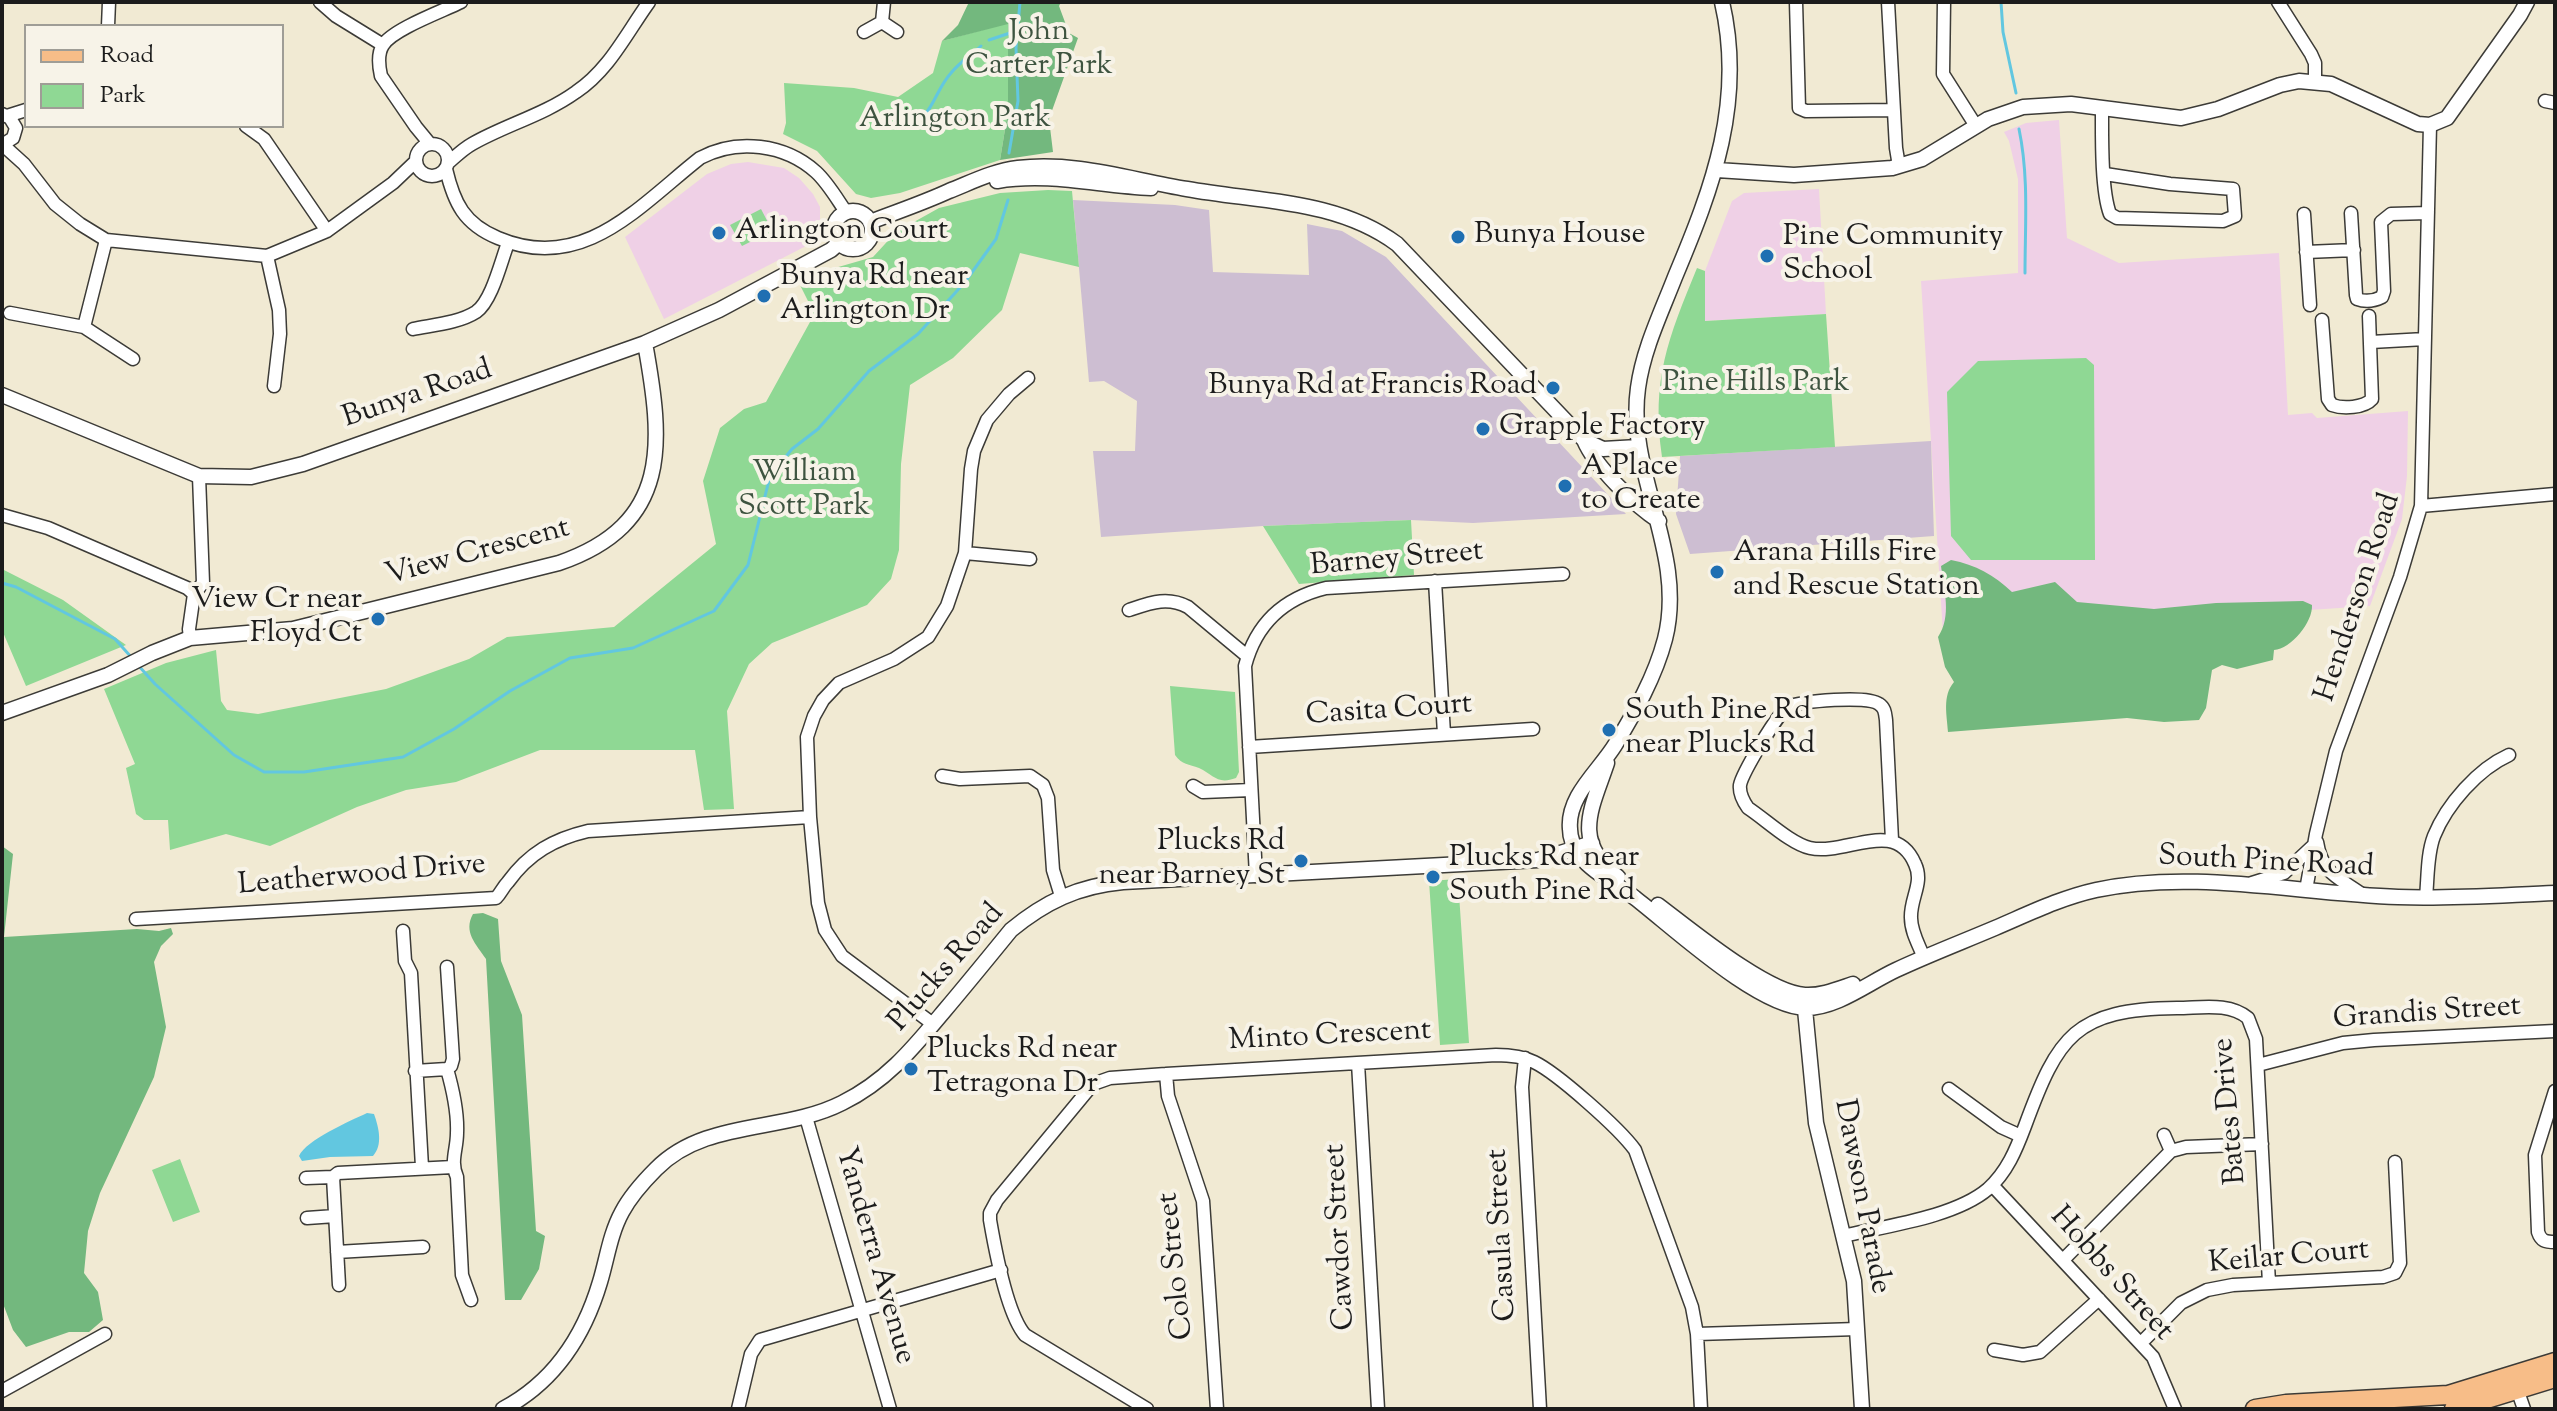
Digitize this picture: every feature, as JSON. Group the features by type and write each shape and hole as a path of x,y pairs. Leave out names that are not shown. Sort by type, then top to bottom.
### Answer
{"main road":[{"path":"2454,1409 2555,1362"},
{"path":"2255,1409 2286,1404 2440,1396 2555,1378"}],"street":[{"path":"108,24 109,2"},
{"path":"320,2 336,16 383,45"},
{"path":"461,2 401,31 383,45 379,67 381,76 416,127 427,151 427,175 452,196 473,224 508,243 537,249 582,243 609,230 700,158 741,146 782,151 817,173 846,212 862,214 870,222 871,234 866,244 855,249 839,243 834,232 834,226 846,212"},
{"path":"24,120 2,145 24,164 55,204 106,240 267,256 327,231 393,183 427,151 471,145 527,120 575,93 611,59 649,2"},
{"path":"882,22 884,2"},
{"path":"1722,2 1727,34 1728,90 1717,170 1644,357 1638,387 1638,447 1659,521 1670,585 1665,640 1649,684 1611,752 1573,807 1569,829 1576,849 1590,866 1725,967 1774,999 1804,1002"},
{"path":"1796,2 1799,108 1806,111 1894,110"},
{"path":"1888,2 1899,166"},
{"path":"1944,2 1943,74 1976,126"},
{"path":"2278,2 2311,54 2315,63 2315,81"},
{"path":"1717,170 1794,175 1899,166 1922,159 1976,126 2011,110 2037,104 2181,118 2218,109 2280,85 2315,81 2331,84 2418,124 2430,125 2447,118 2527,2"},
{"path":"882,22 897,32"},
{"path":"864,32 882,22"},
{"path":"2102,108 2105,174 2107,207 2110,214 2117,218 2223,221 2235,216 2233,189 2105,174"},
{"path":"24,110 4,115 15,132 24,164"},
{"name":"Henderson Road","path":"2306,890 2336,751 2404,563 2421,506 2430,125"},
{"path":"249,128 264,139 327,231"},
{"path":"393,183 442,173 471,145"},
{"path":"427,151 447,155 452,196"},
{"path":"870,222 978,178 1015,168 1042,166 1131,176 1185,189 1316,208 1362,222 1397,244 1584,440 1591,455 1645,512 1659,521"},
{"path":"2351,213 2357,299 2376,300 2382,297 2384,291 2381,222 2391,214 2428,213"},
{"path":"2304,214 2310,305"},
{"path":"84,327 106,240"},
{"path":"413,329 477,312 488,298 508,243"},
{"name":"Bunya Road","path":"2,395 199,476 251,477 284,470 645,343 719,310 839,243"},
{"path":"2306,252 2354,250"},
{"path":"267,256 279,310 280,334 274,386"},
{"path":"10,313 84,327 133,359"},
{"path":"2322,320 2327,393 2334,406 2360,405 2371,401 2369,316"},
{"path":"2371,342 2425,339"},
{"name":"View Crescent","path":"2,713 190,638 293,629 559,563 606,541 632,518 650,486 654,472 657,448 645,343"},
{"path":"933,1024 842,956 825,930 818,903 807,737 823,700 839,683 894,659 928,637 947,606 965,553 974,451 987,420 1009,394 1028,378"},
{"path":"1584,440 1603,449 1638,447"},
{"path":"190,638 194,594 203,583 199,476"},
{"path":"2421,506 2555,494"},
{"path":"2,515 48,528 187,588 194,594"},
{"path":"965,553 1030,559"},
{"name":"Barney Street","path":"1256,876 1245,666 1263,625 1292,600 1326,588 1563,574"},
{"path":"1435,581 1444,734"},
{"path":"1129,610 1154,602 1178,602 1247,656"},
{"path":"1892,840 1883,708 1864,699 1803,703 1784,710 1742,779 1740,792 1744,803 1799,843 1811,848 1892,840 1905,849 1916,867 1918,884 1911,921 1924,958"},
{"name":"Casita Court","path":"1249,747 1533,729"},
{"path":"1611,752 1590,809 1588,827 1592,843 1607,867 1757,975 1804,1002"},
{"path":"2426,897 2434,837 2445,814 2480,774 2509,755"},
{"path":"942,776 960,779 1030,776 1043,785 1048,798 1053,870 1061,896"},
{"path":"1193,786 1203,792 1251,790"},
{"name":"Leatherwood Drive","path":"136,919 496,898 526,861 543,847 563,837 588,831 810,817"},
{"path":"2241,886 2284,873 2315,840"},
{"path":"2315,840 2321,861 2331,873 2363,895"},
{"name":"Plucks Road","path":"503,1409 543,1382 575,1341 591,1309 622,1212 658,1167 700,1140 806,1117 841,1104 873,1086 901,1062 1011,930 1061,896 1098,885 1526,861 1546,859 1592,843"},
{"name":"South Pine Road","path":"1804,1002 1830,1004 1895,970 2051,904 2090,891 2154,881 2426,897 2555,893"},
{"path":"403,931 405,961 411,973 422,1167"},
{"path":"415,1071 447,1069 451,1066 447,967"},
{"name":"Dawson Parade","path":"1804,1002 1814,1115 1853,1275 1862,1409"},
{"name":"Bates Drive","path":"1843,1236 1958,1207 1992,1185 2008,1165 2046,1071 2058,1052 2080,1030 2117,1013 2147,1008 2232,1008 2244,1015 2252,1025 2258,1065 2269,1283"},
{"name":"Grandis Street","path":"2258,1065 2343,1043 2555,1031"},
{"name":"Minto Crescent","path":"1147,1409 1025,1335 1013,1314 990,1220 993,1206 1087,1091 1103,1079 1496,1055 1525,1058 1550,1072 1635,1150 1692,1307 1697,1334 1701,1409"},
{"name":"Casula Street","path":"1525,1058 1522,1087 1540,1409"},
{"name":"Cawdor Street","path":"1358,1063 1378,1409"},
{"path":"447,1069 455,1097 457,1135 453,1167 457,1177 462,1275 471,1300"},
{"name":"Colo Street","path":"1166,1074 1168,1096 1203,1201 1217,1409"},
{"path":"1949,1089 2001,1127 2021,1136"},
{"path":"2555,1091 2548,1133 2535,1155 2538,1232 2540,1239 2555,1242"},
{"name":"Yanderra Avenue","path":"806,1117 890,1409"},
{"path":"2164,1135 2171,1151"},
{"path":"2063,1260 2171,1151 2186,1147 2262,1144"},
{"name":"Keilar Court","path":"2141,1343 2171,1311 2195,1294 2226,1286 2383,1277 2397,1271 2400,1260 2395,1162"},
{"path":"306,1178 333,1177 338,1173 453,1167"},
{"path":"333,1177 339,1285"},
{"name":"Hobbs Street","path":"1992,1185 2141,1343 2157,1364 2175,1409"},
{"path":"307,1218 335,1216"},
{"path":"337,1252 423,1247"},
{"path":"738,1409 751,1354 760,1340 1001,1270"},
{"path":"1994,1350 2023,1355 2040,1352 2099,1299"},
{"path":"1697,1334 1857,1329"},
{"path":"2,1391 105,1334"},
{"path":"2515,1383 2524,1409"}],"shaded area":[{"path":"2059,120 2067,238 2119,263 2279,253 2288,415 2312,413 2317,418 2408,411 2407,476 2402,519 2370,606 1943,634 1921,281 2018,273 2018,179 2004,132 2026,123"},
{"path":"748,162 784,168 799,178 820,207 820,228 808,245 664,319 625,237 707,174 731,164"},
{"name":"Pine Community School","path":"1819,189 1826,314 1704,321 1705,271 1732,201 1744,193"},
{"path":"1073,200 1175,205 1209,210 1213,272 1309,275 1307,224 1342,231 1386,257 1626,514 1473,523 1411,520 1263,526 1101,537 1093,451 1135,451 1137,401 1104,381 1089,382"},
{"path":"1931,441 1934,536 1690,554 1676,514 1680,456"}],"green space":[{"name":"John Carter Park","path":"969,2 1061,2 1059,6 1069,33 1078,38 1049,119 1053,152 1000,160 1008,111 1008,24 942,41 958,25"},
{"name":"Arlington Park","path":"1008,23 1008,111 1000,160 900,193 871,198 856,194 817,151 783,134 786,123 784,83 854,88 898,97 933,73 942,41"},
{"name":"William Scott Park","path":"1072,191 1079,267 1020,253 1002,310 953,358 910,385 901,464 899,550 891,579 867,605 772,643 749,664 727,711 734,809 704,810 695,750 540,750 456,782 406,790 357,807 270,846 226,834 170,850 168,820 144,820 136,814 126,768 135,764 104,689 166,663 216,650 221,701 227,710 258,714 386,689 469,659 507,637 614,627 716,544 703,481 720,428 744,409 766,402 810,322 810,305 800,285 821,272 873,257 896,232 939,208 1000,193"},
{"path":"761,209 774,234 742,246 730,225"},
{"name":"Pine Hills Park","path":"1697,268 1705,271 1705,321 1826,314 1835,447 1662,457 1659,405 1664,360"},
{"path":"2086,358 2094,365 2095,560 1971,560 1951,536 1947,392 1978,361"},
{"path":"1411,520 1414,575 1299,584 1263,526"},
{"path":"1951,560 1984,572 2012,592 2055,582 2077,602 2154,609 2216,603 2303,601 2312,605 2305,626 2294,640 2274,650 2273,660 2237,669 2222,665 2212,670 2206,708 2199,720 2164,722 2127,718 1948,732 1947,699 1954,682 1945,667 1938,637 1946,612 1941,566"},
{"path":"2,569 63,600 126,645 26,686 2,630"},
{"path":"1170,686 1235,692 1239,772 1236,778 1220,780 1175,755"},
{"path":"2,846 13,854 4,937 171,928 173,934 161,946 154,962 166,1027 154,1077 100,1193 88,1231 84,1273 98,1292 103,1320 89,1332 69,1332 26,1347 13,1330 2,1301"},
{"path":"1458,879 1469,1043 1440,1045 1429,881"},
{"path":"483,913 498,919 501,961 522,1015 536,1231 545,1236 539,1269 521,1300 505,1300 486,959 472,938 469,927 473,914"},
{"path":"180,1159 200,1212 173,1222 152,1170"}],"water":[{"path":"367,1113 374,1114 379,1131 378,1147 373,1156 302,1161 299,1156 310,1144"}],"waterway":[{"path":"1009,153 1018,101 1016,48 1020,2"},
{"path":"2001,2 2003,32 2016,93"},
{"path":"989,40 1016,31"},
{"path":"906,127 928,111 951,73 981,46"},
{"path":"2019,129 2025,183 2025,273"},
{"path":"137,664 234,755 264,772 304,772 403,757 570,658 633,648 714,611 748,565 770,476 792,449 818,429 869,371 918,334 965,282 996,239 1008,200"},
{"path":"2,583 16,587 115,639 132,658"}],"place":[{"name":"Arlington Court","path":"719,233"},
{"name":"Bunya House","path":"1458,237"},
{"name":"Pine Community School","path":"1767,256"},
{"name":"Bunya Rd near Arlington Dr","path":"764,296"},
{"name":"Bunya Rd at Francis Road","path":"1553,388"},
{"name":"Grapple Factory","path":"1483,429"},
{"name":"A Place to Create","path":"1565,486"},
{"name":"Arana Hills Fire and Rescue Station","path":"1717,572"},
{"name":"View Cr near Floyd Ct","path":"378,619"},
{"name":"South Pine Rd near Plucks Rd","path":"1609,730"},
{"name":"Plucks Rd near Barney St","path":"1301,861"},
{"name":"Plucks Rd near South Pine Rd","path":"1433,877"},
{"name":"Plucks Rd near Tetragona Dr","path":"911,1069"}]}
